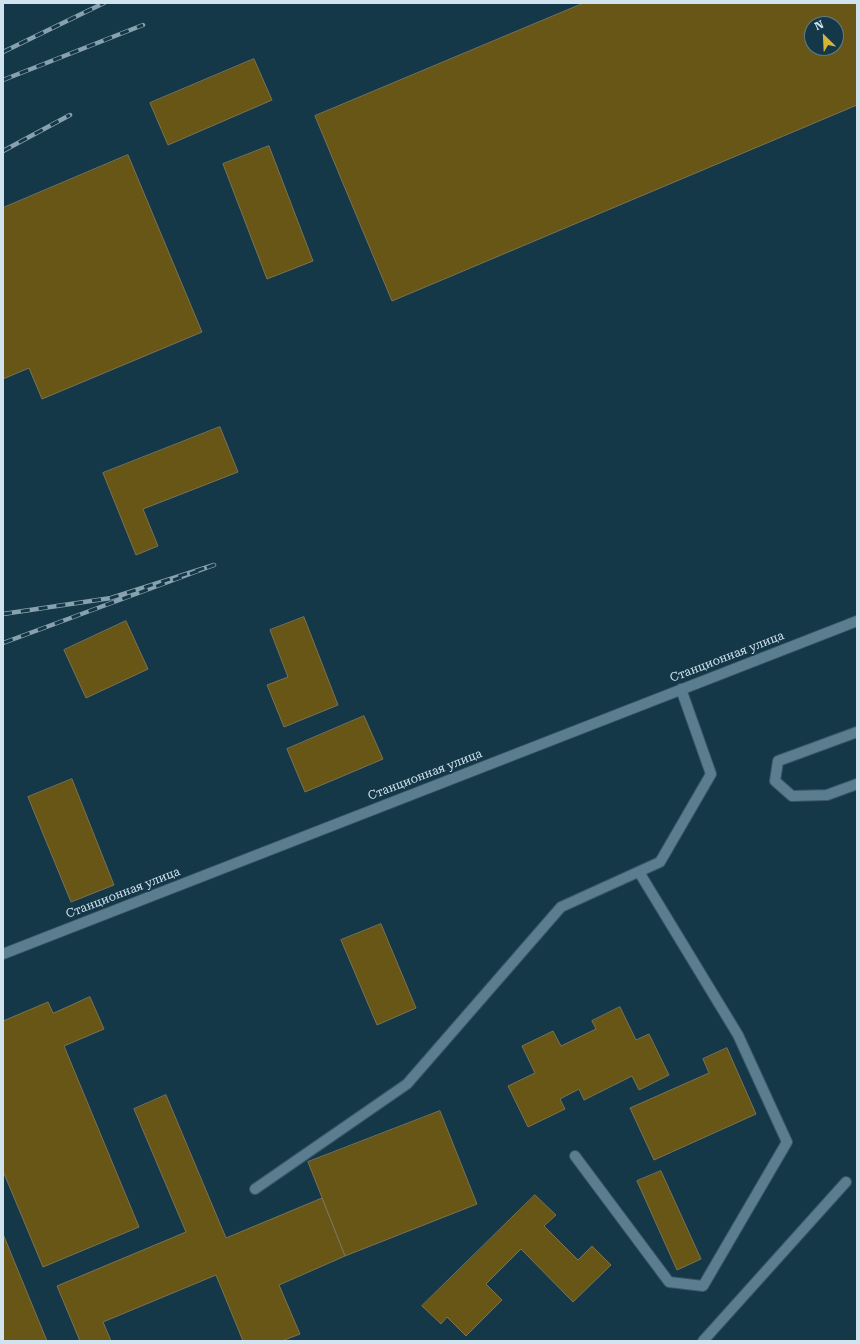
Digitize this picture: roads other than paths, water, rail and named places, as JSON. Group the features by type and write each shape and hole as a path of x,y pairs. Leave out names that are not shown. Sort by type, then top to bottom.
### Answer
{"street":[{"name":"Станционная улица","path":"3,954 857,620"},
{"path":"255,1189 407,1084 561,907 660,862 711,774 681,689"},
{"path":"857,732 778,761 775,781 792,796 826,795 857,784"},
{"path":"575,1156 670,1282 703,1286 787,1142 738,1035 639,872"},
{"path":"703,1341 846,1182"}],"railway":[{"path":"3,52 104,3"},
{"path":"3,80 143,25"},
{"path":"3,151 70,115"},
{"path":"3,614 111,598 214,565 3,643"}]}
